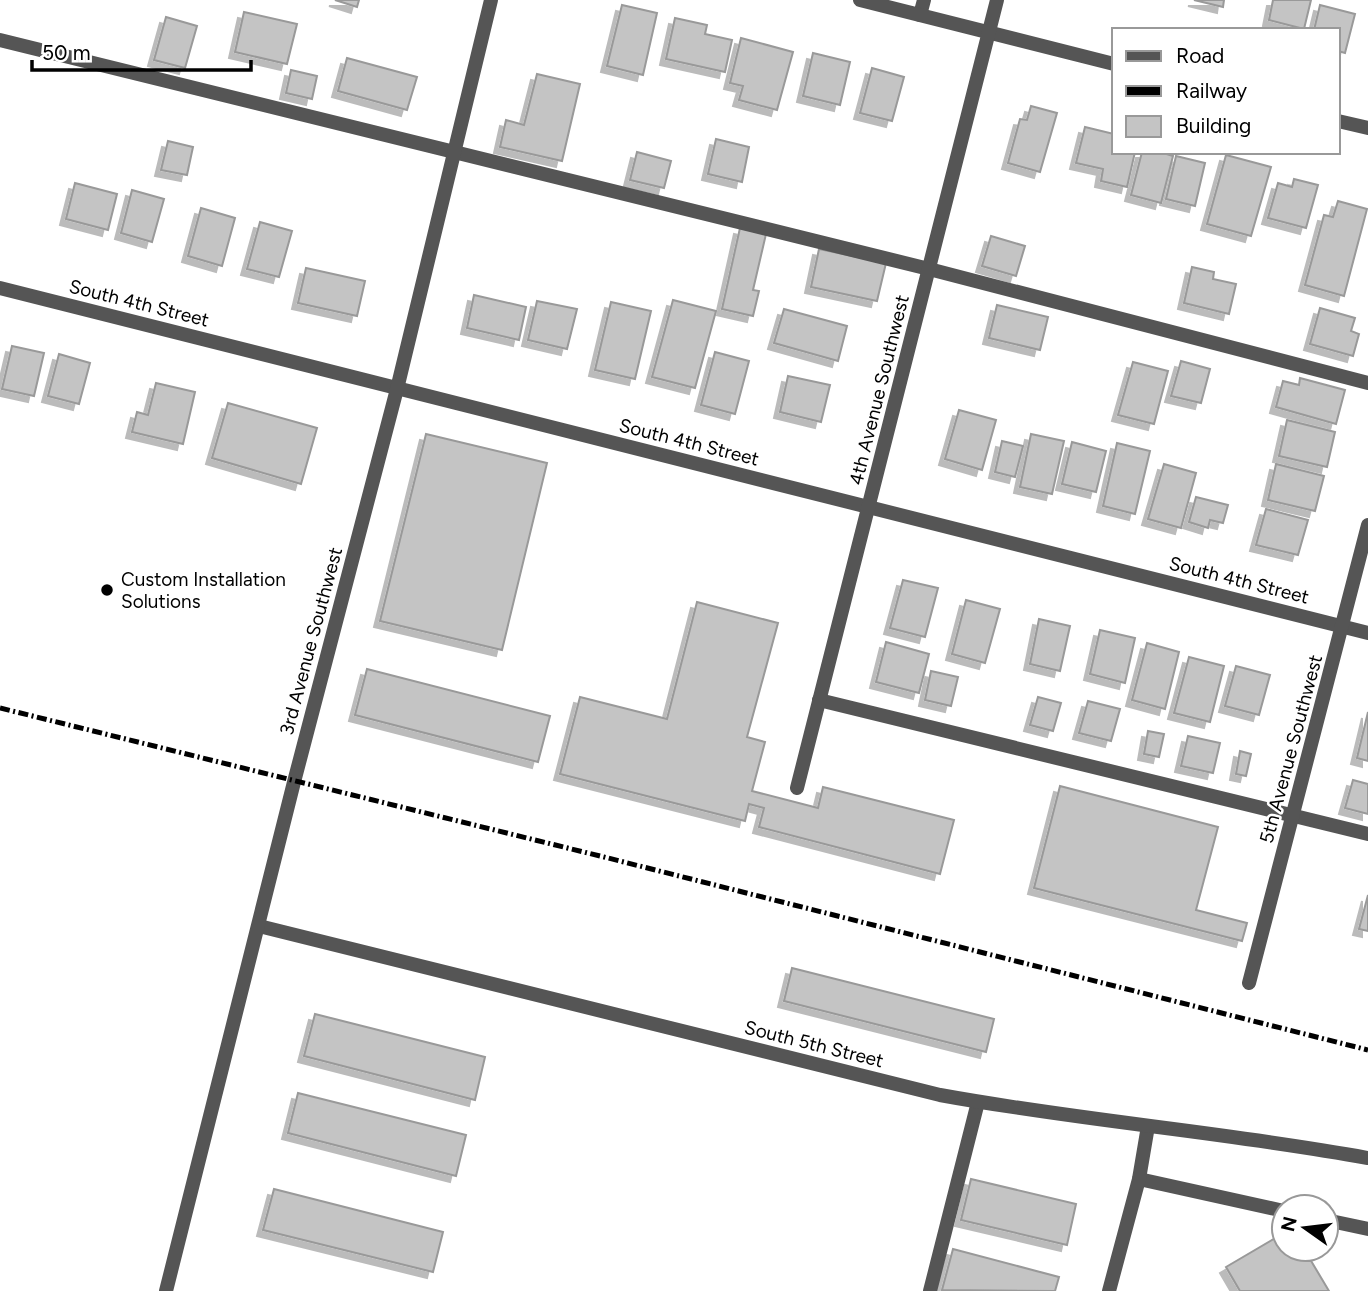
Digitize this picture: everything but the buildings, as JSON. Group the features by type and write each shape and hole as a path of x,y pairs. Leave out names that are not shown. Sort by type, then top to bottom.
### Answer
{"street":[{"name":"3rd Avenue Southwest","path":"166,1291 397,389 491,0"},
{"path":"860,0 922,7 989,32 1112,63"},
{"name":"4th Avenue Southwest","path":"797,789 997,0"},
{"path":"0,40 929,269 1368,383"},
{"path":"1340,121 1368,128"},
{"name":"South 4th Street","path":"0,288 1368,632"},
{"name":"5th Avenue Southwest","path":"1250,983 1368,525"},
{"path":"819,700 1368,834"},
{"name":"South 5th Street","path":"259,926 940,1095 1297,1145 1368,1158"},
{"path":"930,1291 978,1102"},
{"path":"1109,1291 1139,1179 1148,1126"},
{"path":"1139,1179 1270,1208"},
{"path":"1340,1223 1368,1229"}],"railway":[{"path":"0,708 1368,1050"}],"place":[{"name":"Custom Installation Solutions","path":"107,590"}]}
